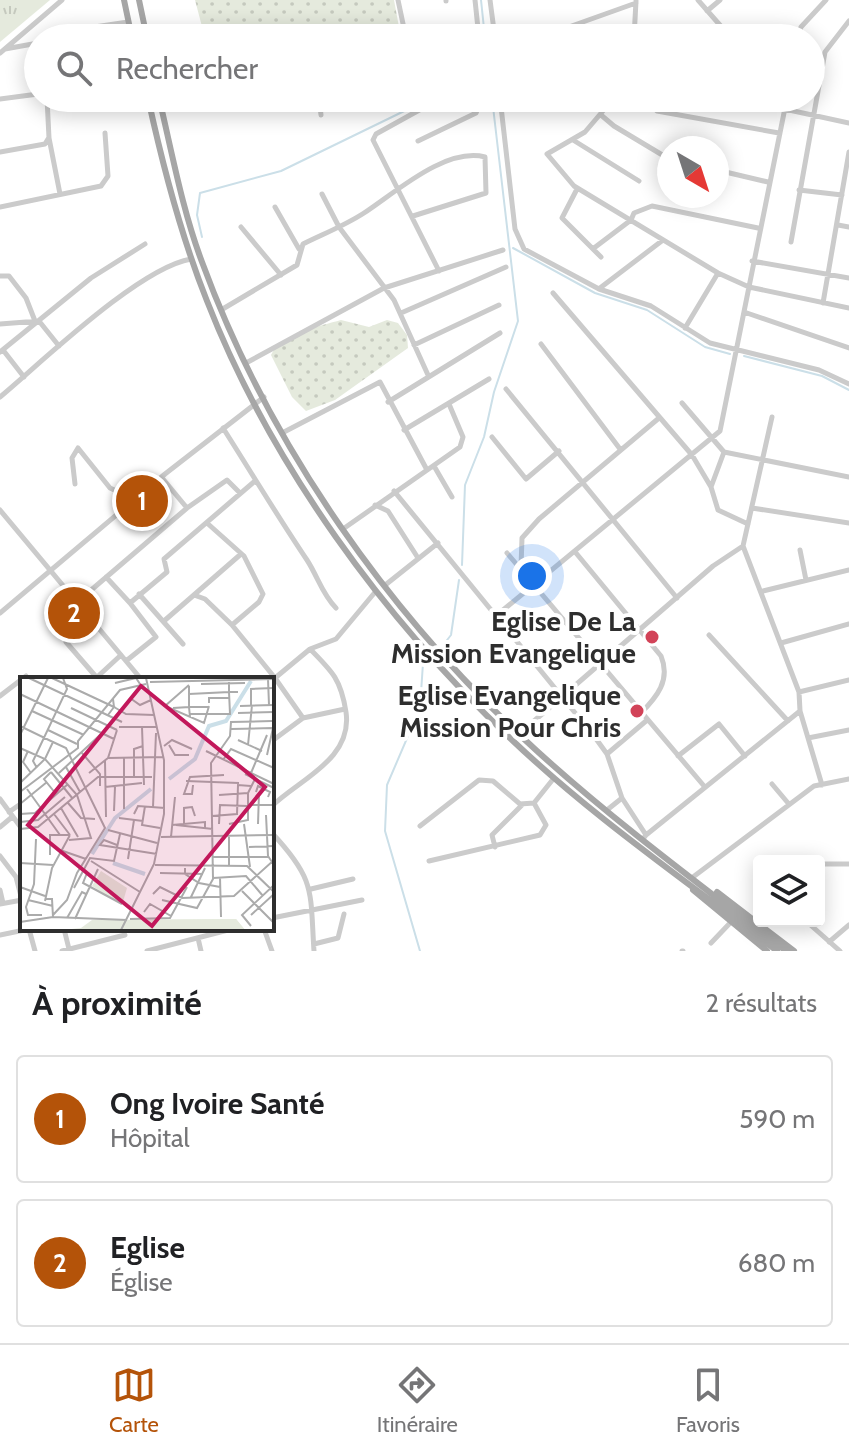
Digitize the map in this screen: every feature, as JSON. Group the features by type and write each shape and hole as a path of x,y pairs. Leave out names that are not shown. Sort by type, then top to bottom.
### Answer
{"main road":[{"path":"124,0 128,22"},
{"path":"139,0 144,24"},
{"path":"152,112 191,259 217,326 255,402 307,492 377,591 469,698 554,778 777,951"},
{"path":"164,112 197,246 221,310 284,432 343,529 384,586 440,654 519,734 607,810 786,951"},
{"path":"693,877 753,917"},
{"path":"688,884 767,951"},
{"path":"767,927 794,951"}],"street":[{"path":"34,24 62,0"},
{"path":"398,0 403,24"},
{"path":"475,0 478,24"},
{"path":"490,0 493,24"},
{"path":"698,0 719,24"},
{"path":"707,11 720,0"},
{"path":"804,24 826,0"},
{"path":"576,24 636,2 635,24"},
{"path":"825,52 849,21"},
{"path":"115,24 128,22"},
{"path":"2,51 24,32"},
{"path":"2,51 24,46"},
{"path":"0,99 24,96"},
{"path":"48,112 49,138 60,194"},
{"path":"416,112 376,134 373,140 439,271"},
{"path":"418,141 476,112"},
{"path":"502,112 520,245 599,289 651,306 710,343 819,370 849,384"},
{"path":"603,112 598,123 547,155 577,189 718,273 749,287 849,308"},
{"path":"663,112 779,133"},
{"path":"497,615 576,553 720,431 758,228 784,112"},
{"path":"802,112 849,123"},
{"path":"791,242 811,114"},
{"path":"601,115 657,151"},
{"path":"0,207 60,194 82,193 107,181 105,133"},
{"path":"0,152 45,144 49,138"},
{"path":"573,140 639,181"},
{"path":"823,303 849,152"},
{"path":"299,249 339,227 421,173 461,157 485,157 486,193 413,216"},
{"path":"729,173 768,182"},
{"path":"577,189 562,218 601,257"},
{"path":"799,190 842,195"},
{"path":"322,194 339,227 401,313 428,375"},
{"path":"594,248 631,220 634,213 652,206 758,228"},
{"path":"221,310 299,263 299,249 275,207"},
{"path":"838,225 849,227"},
{"path":"241,227 281,275"},
{"path":"599,289 663,240"},
{"path":"24,377 1,351 91,278 145,244"},
{"path":"246,363 384,288 503,250"},
{"path":"0,397 59,346 155,273 191,259"},
{"path":"752,261 849,278"},
{"path":"401,313 506,267"},
{"path":"685,328 718,273"},
{"path":"0,276 9,276 16,284 37,321 59,346"},
{"path":"553,293 692,455 711,487 718,510 748,524"},
{"path":"414,345 499,305"},
{"path":"744,312 849,348"},
{"path":"0,324 37,321"},
{"path":"388,402 500,333"},
{"path":"541,344 620,450"},
{"path":"404,430 489,379"},
{"path":"284,432 371,383 380,382 427,470"},
{"path":"506,389 615,518 677,598"},
{"path":"0,613 264,397"},
{"path":"682,403 724,452 849,477"},
{"path":"343,529 434,466 463,442 449,404"},
{"path":"772,417 743,546 763,591 799,692 800,711 822,785"},
{"path":"521,568 522,538 659,418"},
{"path":"223,428 336,608"},
{"path":"492,437 526,479 559,451"},
{"path":"75,484 72,458 78,448 114,492 137,500"},
{"path":"711,487 724,452"},
{"path":"434,466 452,497"},
{"path":"163,479 187,508"},
{"path":"76,603 187,508 227,480 240,493"},
{"path":"130,603 167,572 164,559 255,481"},
{"path":"394,491 607,754 622,798 645,837 800,711"},
{"path":"374,505 388,511 418,558"},
{"path":"752,508 849,523"},
{"path":"0,510 49,573 139,677"},
{"path":"207,523 241,554 263,594 259,602 232,625"},
{"path":"384,586 438,543"},
{"path":"519,734 677,598 743,546"},
{"path":"800,550 806,580"},
{"path":"507,553 536,583 640,714 704,786"},
{"path":"576,553 641,631 666,667 662,689 640,714"},
{"path":"164,621 241,554"},
{"path":"763,591 849,570"},
{"path":"97,677 156,637 106,577"},
{"path":"275,678 310,649 336,639 377,591"},
{"path":"139,594 183,644"},
{"path":"194,595 203,597 232,625 303,718"},
{"path":"781,643 849,624"},
{"path":"709,635 788,721"},
{"path":"66,642 95,677"},
{"path":"274,804 337,751 346,731 340,683 310,649"},
{"path":"799,692 849,680"},
{"path":"0,696 20,681"},
{"path":"274,740 303,718 345,709"},
{"path":"607,754 646,721"},
{"path":"678,756 719,724 745,756"},
{"path":"808,738 849,730"},
{"path":"495,847 492,835 523,804 534,803 554,778"},
{"path":"693,877 788,803 822,785 849,779"},
{"path":"420,826 479,780 493,781 523,804"},
{"path":"772,784 788,803"},
{"path":"607,810 622,798"},
{"path":"0,799 20,826"},
{"path":"429,861 541,834 546,825 534,803"},
{"path":"0,827 20,805"},
{"path":"274,835 301,866 311,889 314,947 338,938 344,914"},
{"path":"0,856 16,877 20,892"},
{"path":"825,864 849,864"},
{"path":"311,889 353,879"},
{"path":"0,890 1,903"},
{"path":"274,918 362,900"},
{"path":"711,943 731,922"},
{"path":"829,942 849,925"},
{"path":"813,927 840,951"},
{"path":"0,935 20,931"},
{"path":"30,931 35,951"},
{"path":"147,951 224,931"},
{"path":"265,931 272,951"},
{"path":"65,950 125,935"},
{"path":"198,938 201,951"}],"green space":[{"path":"0,0 50,0 0,42"},
{"path":"195,0 394,0 398,24 201,24"},
{"path":"341,320 369,327 387,320 398,323 407,335 408,348 335,400 306,411 292,397 271,355 292,336"}],"waterway":[{"path":"481,0 484,24"},
{"path":"202,237 197,215 200,193 281,171 402,112"},
{"path":"462,565 465,485 484,437 494,392 518,321 494,112"},
{"path":"513,248 595,293 647,310 705,347 730,354"},
{"path":"744,356 822,376 849,390"},
{"path":"444,644 451,635 459,580"},
{"path":"420,951 385,831 387,785 420,708 423,663"}],"place":[{"name":"Ong Ivoire Santé","path":"142,501"},
{"name":"Eglise","path":"74,613"},
{"name":"Eglise De La Mission Evangelique","path":"652,637"},
{"name":"Eglise Evangelique Mission Pour Chris","path":"637,711"}]}
